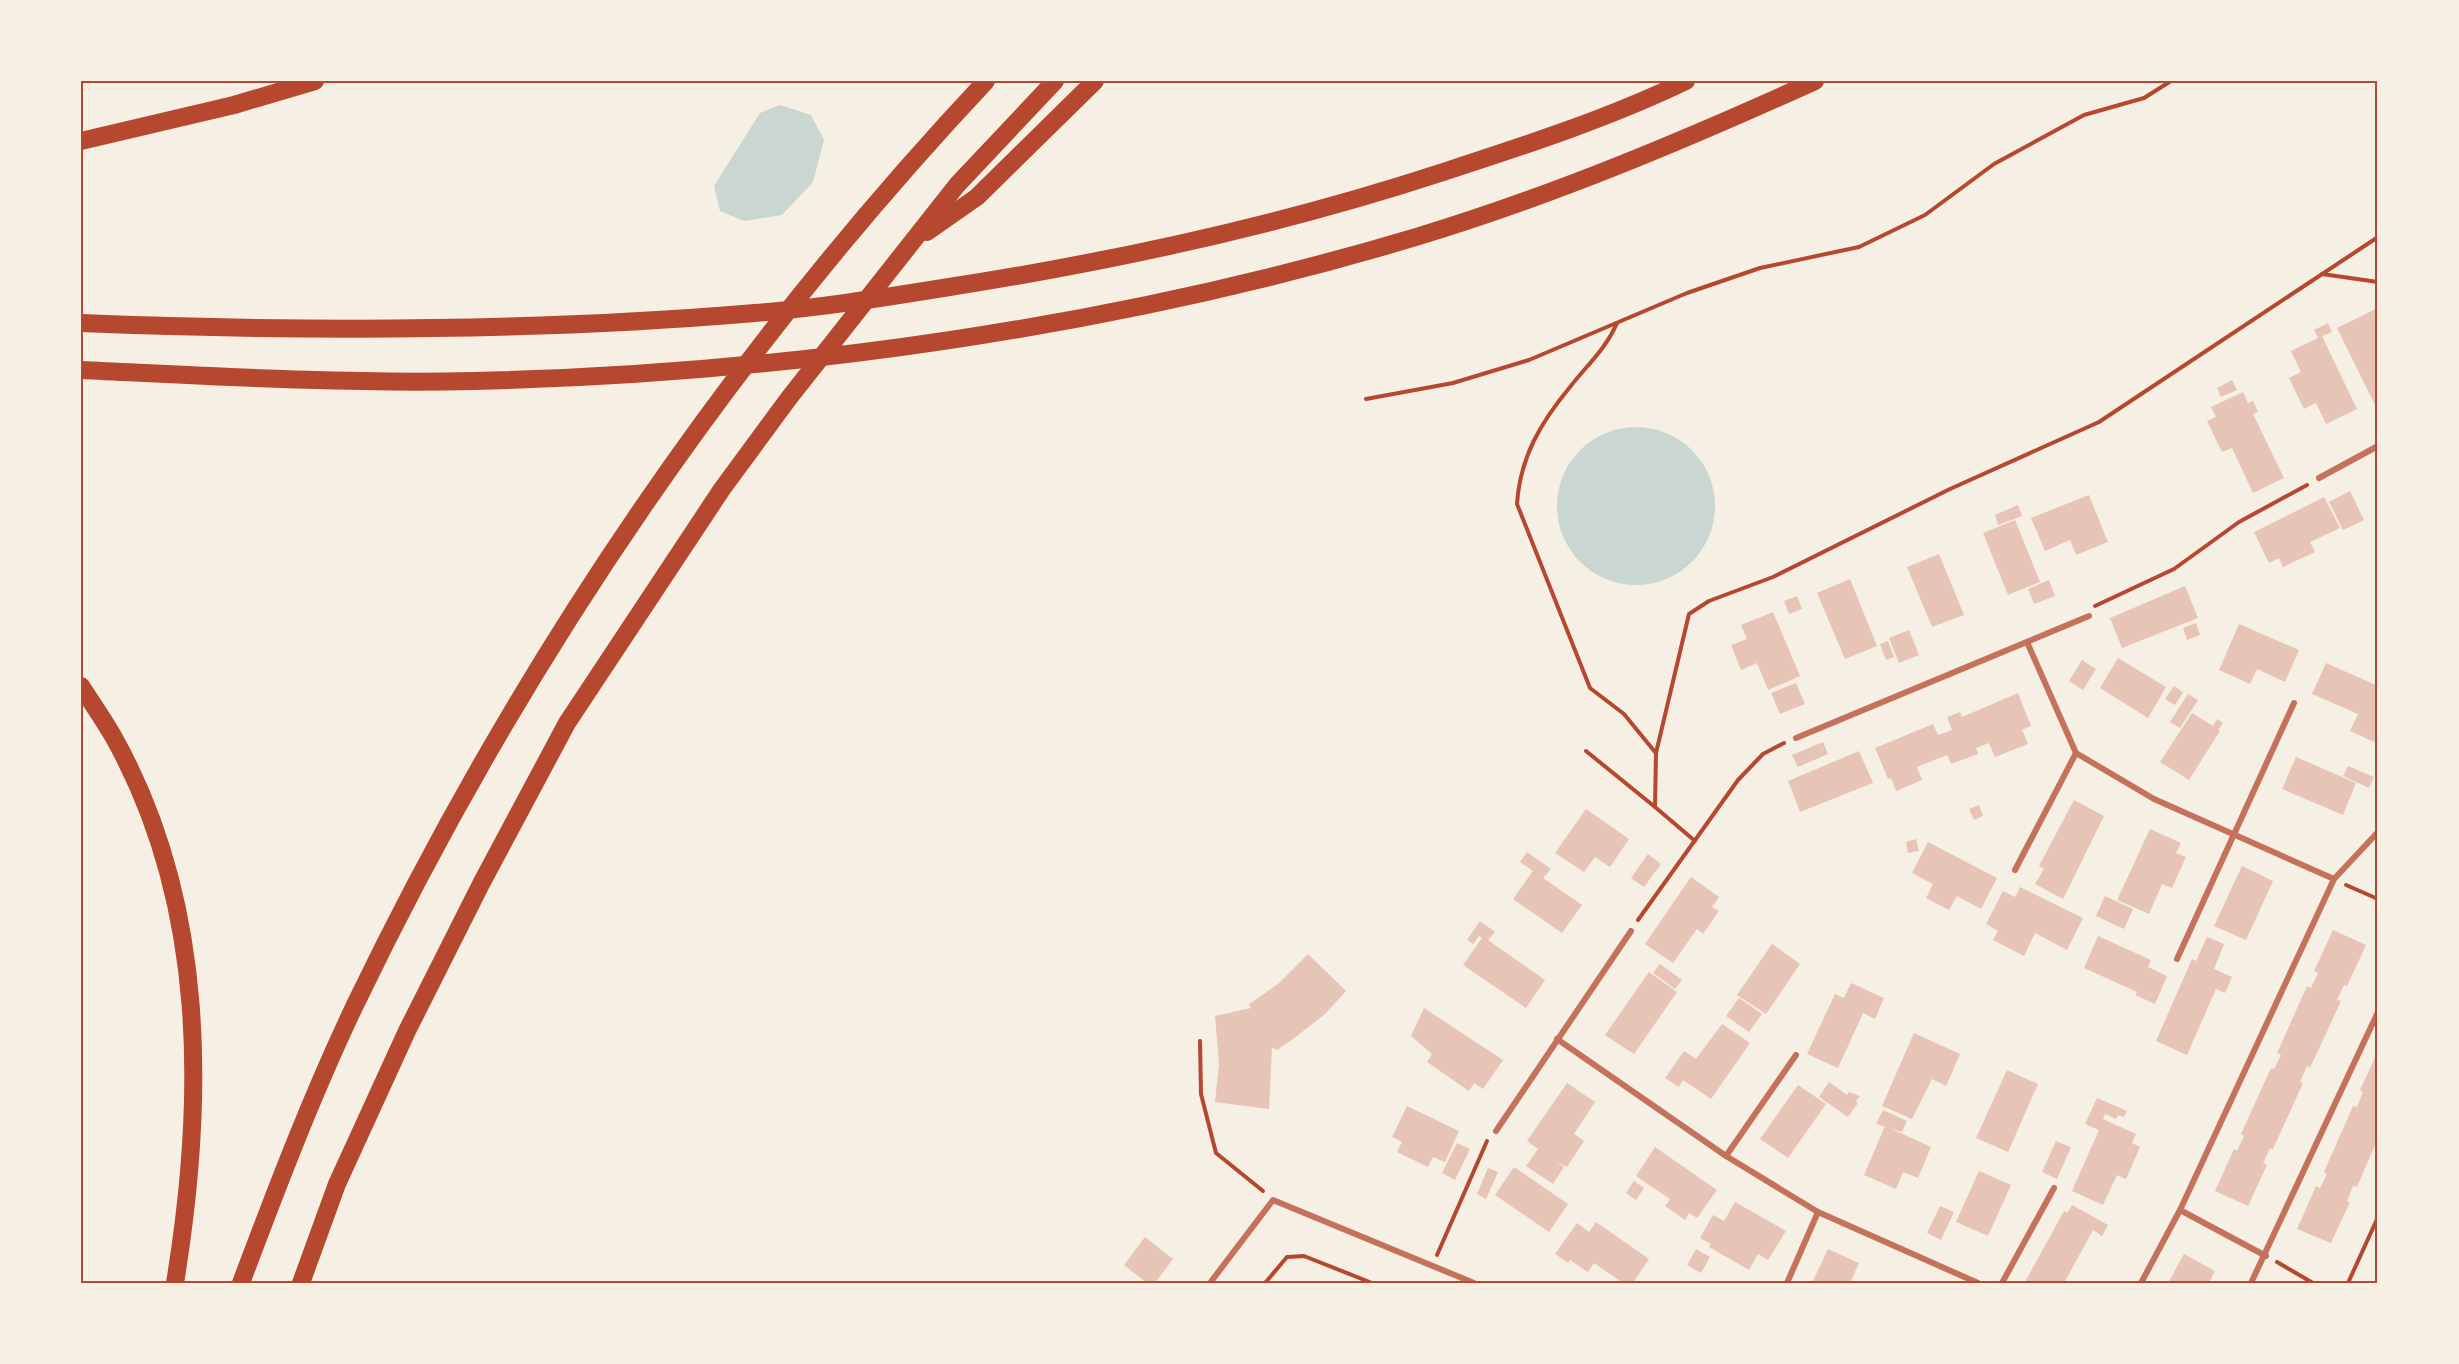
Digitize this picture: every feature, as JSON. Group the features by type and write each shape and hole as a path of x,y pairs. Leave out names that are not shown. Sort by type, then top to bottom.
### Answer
{"highway":[{"path":"81,141 234,105 315,81"},
{"path":"241,1283 275,1193 354,1008 441,837 508,716 582,596 666,472 740,370 844,241 986,81"},
{"path":"301,1283 337,1184 407,1031 481,884 567,723 722,489 789,398 957,185 1055,81"},
{"path":"913,242 977,197 1095,81"},
{"path":"81,323 255,330 474,328 660,320 758,313 855,302 1036,274 1227,234 1360,199 1548,138 1686,81"},
{"path":"81,370 242,377 471,381 730,365 989,332 1125,309 1236,284 1416,237 1543,194 1711,129 1815,81"},
{"path":"81,686 113,737 142,797 167,869 186,953 194,1029 193,1114 186,1221 176,1283"}],"street":[{"path":"2319,478 2378,446"},
{"path":"1796,738 2089,616"},
{"path":"2027,642 2076,753 2154,799 2334,879"},
{"path":"2177,958 2294,703"},
{"path":"2015,870 2076,753"},
{"path":"2141,1283 2180,1210 2334,879 2378,832"},
{"path":"1496,1131 1631,931"},
{"path":"2251,1283 2266,1256 2378,1012"},
{"path":"1557,1039 1726,1156 1818,1212 1978,1283"},
{"path":"1726,1156 1796,1055"},
{"path":"2002,1283 2054,1188"},
{"path":"1210,1283 1273,1200 1474,1283"},
{"path":"2180,1210 2266,1256"},
{"path":"1787,1283 1818,1212"}],"path":[{"path":"1366,399 1453,383 1529,360 1687,293 1760,268 1859,247 1924,215 1994,164 2084,116 2144,98 2171,81"},
{"path":"1655,807 1656,753 1689,614 1709,601 1773,577 1950,489 2099,422 2378,237"},
{"path":"2321,273 2378,282"},
{"path":"1617,323 1598,356 1570,386 1534,437 1519,477 1517,504 1590,687 1624,714 1656,753"},
{"path":"2089,616 2094,606 2174,569 2239,522 2319,478"},
{"path":"1631,931 1738,780 1763,753 1796,738"},
{"path":"1586,751 1695,840"},
{"path":"2334,879 2378,899"},
{"path":"1200,1041 1201,1094 1216,1153 1273,1200"},
{"path":"1433,1266 1485,1144 1496,1131"},
{"path":"2348,1283 2378,1217"},
{"path":"1265,1283 1287,1257 1304,1256 1372,1283"},
{"path":"2266,1256 2313,1283"}],"shaded area":[{"path":"780,105 811,115 824,140 813,182 782,215 744,221 720,211 714,186 760,113"},
{"path":"1636,427 1666,433 1680,440 1692,450 1702,462 1709,476 1715,506 1709,536 1702,550 1692,562 1680,572 1666,579 1636,585 1606,579 1592,572 1580,562 1570,550 1563,536 1557,506 1563,476 1570,462 1580,450 1592,440 1606,433"}],"building":[{"path":"2378,308 2378,411 2337,328"},
{"path":"2328,323 2332,332 2322,336 2357,409 2326,424 2316,403 2304,409 2289,378 2301,372 2291,351 2318,338 2314,330"},
{"path":"2232,380 2237,390 2221,397 2217,388"},
{"path":"2243,392 2248,403 2253,401 2258,412 2253,414 2284,478 2253,493 2232,448 2222,452 2207,421 2216,417 2211,407"},
{"path":"2350,491 2364,520 2343,530 2329,502"},
{"path":"2089,495 2108,542 2076,555 2070,540 2045,551 2031,518"},
{"path":"2324,497 2340,528 2310,542 2315,552 2283,567 2279,558 2269,563 2254,532"},
{"path":"2018,505 2022,516 1998,525 1995,515"},
{"path":"2015,520 2040,582 2008,595 1983,533"},
{"path":"1939,554 1964,615 1932,627 1907,567"},
{"path":"1850,579 1877,646 1845,659 1817,593"},
{"path":"2049,580 2055,596 2034,604 2028,589"},
{"path":"2185,586 2198,618 2122,648 2110,618"},
{"path":"1797,596 1802,609 1789,614 1784,601"},
{"path":"1773,612 1800,676 1768,690 1757,663 1741,670 1731,645 1747,639 1741,625"},
{"path":"2196,623 2200,635 2187,640 2183,628"},
{"path":"2239,624 2299,650 2285,682 2257,669 2250,684 2219,670"},
{"path":"1909,630 1919,655 1899,663 1889,638"},
{"path":"1888,641 1894,657 1886,660 1880,644"},
{"path":"2118,658 2166,687 2148,718 2100,688"},
{"path":"2082,660 2096,669 2083,690 2069,681"},
{"path":"2326,663 2378,686 2378,733 2374,742 2350,731 2358,714 2312,694"},
{"path":"1796,683 1805,704 1780,714 1771,693"},
{"path":"2174,686 2183,692 2175,705 2165,699"},
{"path":"2018,693 2031,726 2022,730 2028,744 1995,757 1989,743 1976,748 1978,754 1951,764 1947,755 1917,767 1922,780 1896,791 1891,778 1888,779 1875,748 1933,724 1938,735 1952,730 1947,717 1960,712 1962,717"},
{"path":"2188,694 2198,700 2180,728 2170,722"},
{"path":"2192,713 2213,726 2217,719 2223,723 2189,780 2160,762"},
{"path":"1823,742 1828,754 1798,767 1792,755"},
{"path":"1859,751 1873,783 1800,812 1788,781"},
{"path":"2296,757 2356,783 2343,815 2282,789"},
{"path":"2348,766 2374,777 2369,788 2343,776"},
{"path":"2074,800 2104,816 2063,899 2035,884 2044,869 2039,866"},
{"path":"1979,805 1983,816 1974,820 1969,809"},
{"path":"1586,809 1629,839 1610,867 1595,857 1584,872 1555,853"},
{"path":"2150,829 2181,843 2176,853 2186,857 2172,888 2162,884 2149,914 2117,900"},
{"path":"1916,839 1919,851 1908,853 1906,842"},
{"path":"1928,842 1997,878 1981,909 1957,896 1949,910 1926,898 1933,884 1912,873"},
{"path":"1527,852 1551,869 1543,878 1582,905 1562,933 1513,899 1533,871 1520,862"},
{"path":"1648,854 1661,864 1644,887 1631,878"},
{"path":"2242,866 2273,881 2246,940 2214,926"},
{"path":"1691,877 1719,897 1712,907 1719,911 1703,934 1697,929 1673,963 1645,944"},
{"path":"2020,887 2083,918 2067,950 2035,933 2024,956 1993,940 1998,931 1986,924 2003,891 2015,897"},
{"path":"2105,896 2133,909 2124,929 2096,916"},
{"path":"1480,921 1495,932 1488,940 1545,980 1526,1008 1463,965 1482,938 1479,936 1473,944 1467,940"},
{"path":"2333,930 2366,945 2347,986 2344,985 2337,1000 2341,1001 2310,1068 2307,1066 2300,1082 2303,1083 2273,1149 2270,1148 2263,1163 2267,1165 2248,1206 2215,1191 2234,1149 2237,1151 2244,1136 2241,1134 2271,1068 2274,1069 2281,1055 2277,1053 2307,986 2311,988 2318,973 2314,971"},
{"path":"2098,936 2151,960 2148,967 2167,976 2155,1004 2135,995 2137,992 2084,968"},
{"path":"2207,937 2224,944 2214,969 2232,977 2225,993 2216,989 2187,1055 2156,1041 2192,959 2196,961"},
{"path":"1772,944 1800,964 1766,1014 1737,995"},
{"path":"1308,954 1346,991 1325,1014 1293,1039 1277,1050 1272,1047 1269,1109 1215,1102 1219,1064 1215,1016 1251,1008 1249,1004 1278,984"},
{"path":"1660,964 1682,980 1675,989 1653,973"},
{"path":"1649,972 1677,992 1634,1054 1605,1035"},
{"path":"1851,983 1884,998 1875,1019 1863,1013 1838,1068 1807,1054 1835,994 1844,998"},
{"path":"1739,998 1762,1014 1749,1032 1726,1016"},
{"path":"1424,1008 1503,1060 1483,1089 1474,1083 1469,1091 1427,1062 1432,1054 1411,1036"},
{"path":"1722,1024 1750,1043 1711,1099 1683,1080 1679,1087 1665,1078 1684,1051 1696,1059"},
{"path":"1914,1033 1960,1054 1946,1086 1932,1079 1912,1119 1882,1106"},
{"path":"2378,1051 2378,1138 2357,1187 2353,1186 2347,1201 2350,1202 2331,1243 2297,1229 2316,1186 2320,1188 2327,1174 2324,1172 2353,1106 2357,1107 2363,1092 2360,1090"},
{"path":"2007,1070 2038,1084 2008,1152 1976,1138"},
{"path":"1829,1082 1847,1095 1849,1092 1860,1096 1848,1117 1819,1097"},
{"path":"1567,1083 1595,1102 1574,1134 1584,1141 1567,1167 1555,1161 1564,1167 1553,1184 1526,1166 1538,1149 1527,1141"},
{"path":"1798,1085 1826,1104 1788,1158 1760,1139"},
{"path":"2097,1098 2127,1111 2124,1117 2118,1115 2116,1119 2105,1114 2103,1119 2136,1134 2132,1143 2140,1147 2126,1179 2117,1175 2103,1205 2072,1191 2099,1130 2085,1124"},
{"path":"1407,1106 1459,1131 1445,1162 1433,1157 1428,1167 1397,1152 1402,1142 1392,1137"},
{"path":"1883,1110 1907,1121 1902,1132 1876,1124"},
{"path":"1885,1126 1931,1147 1918,1178 1903,1172 1896,1189 1864,1175"},
{"path":"2056,1141 2071,1147 2057,1179 2042,1172"},
{"path":"1457,1143 1470,1149 1455,1180 1442,1173"},
{"path":"1655,1147 1717,1190 1697,1218 1689,1213 1685,1220 1665,1206 1670,1199 1636,1176"},
{"path":"1514,1167 1568,1204 1549,1232 1495,1195"},
{"path":"1488,1168 1498,1172 1486,1199 1477,1194"},
{"path":"1979,1171 2011,1185 1988,1236 1956,1222"},
{"path":"1634,1181 1644,1188 1636,1200 1626,1193"},
{"path":"1735,1202 1786,1231 1768,1260 1758,1254 1749,1270 1709,1247 1711,1244 1700,1238 1713,1215 1724,1221"},
{"path":"2072,1205 2108,1225 2102,1236 2093,1230 2064,1283 2025,1282 2064,1211 2067,1213"},
{"path":"1940,1206 1954,1212 1941,1240 1927,1233"},
{"path":"1596,1222 1649,1259 1633,1283 1623,1283 1594,1263 1588,1272 1570,1260 1568,1263 1555,1254 1577,1223 1589,1232"},
{"path":"1145,1237 1173,1259 1155,1283 1147,1283 1124,1265"},
{"path":"1696,1249 1710,1257 1701,1273 1687,1265"},
{"path":"1828,1249 1859,1263 1850,1283 1812,1283"},
{"path":"2184,1254 2215,1271 2209,1283 2168,1283"}]}
